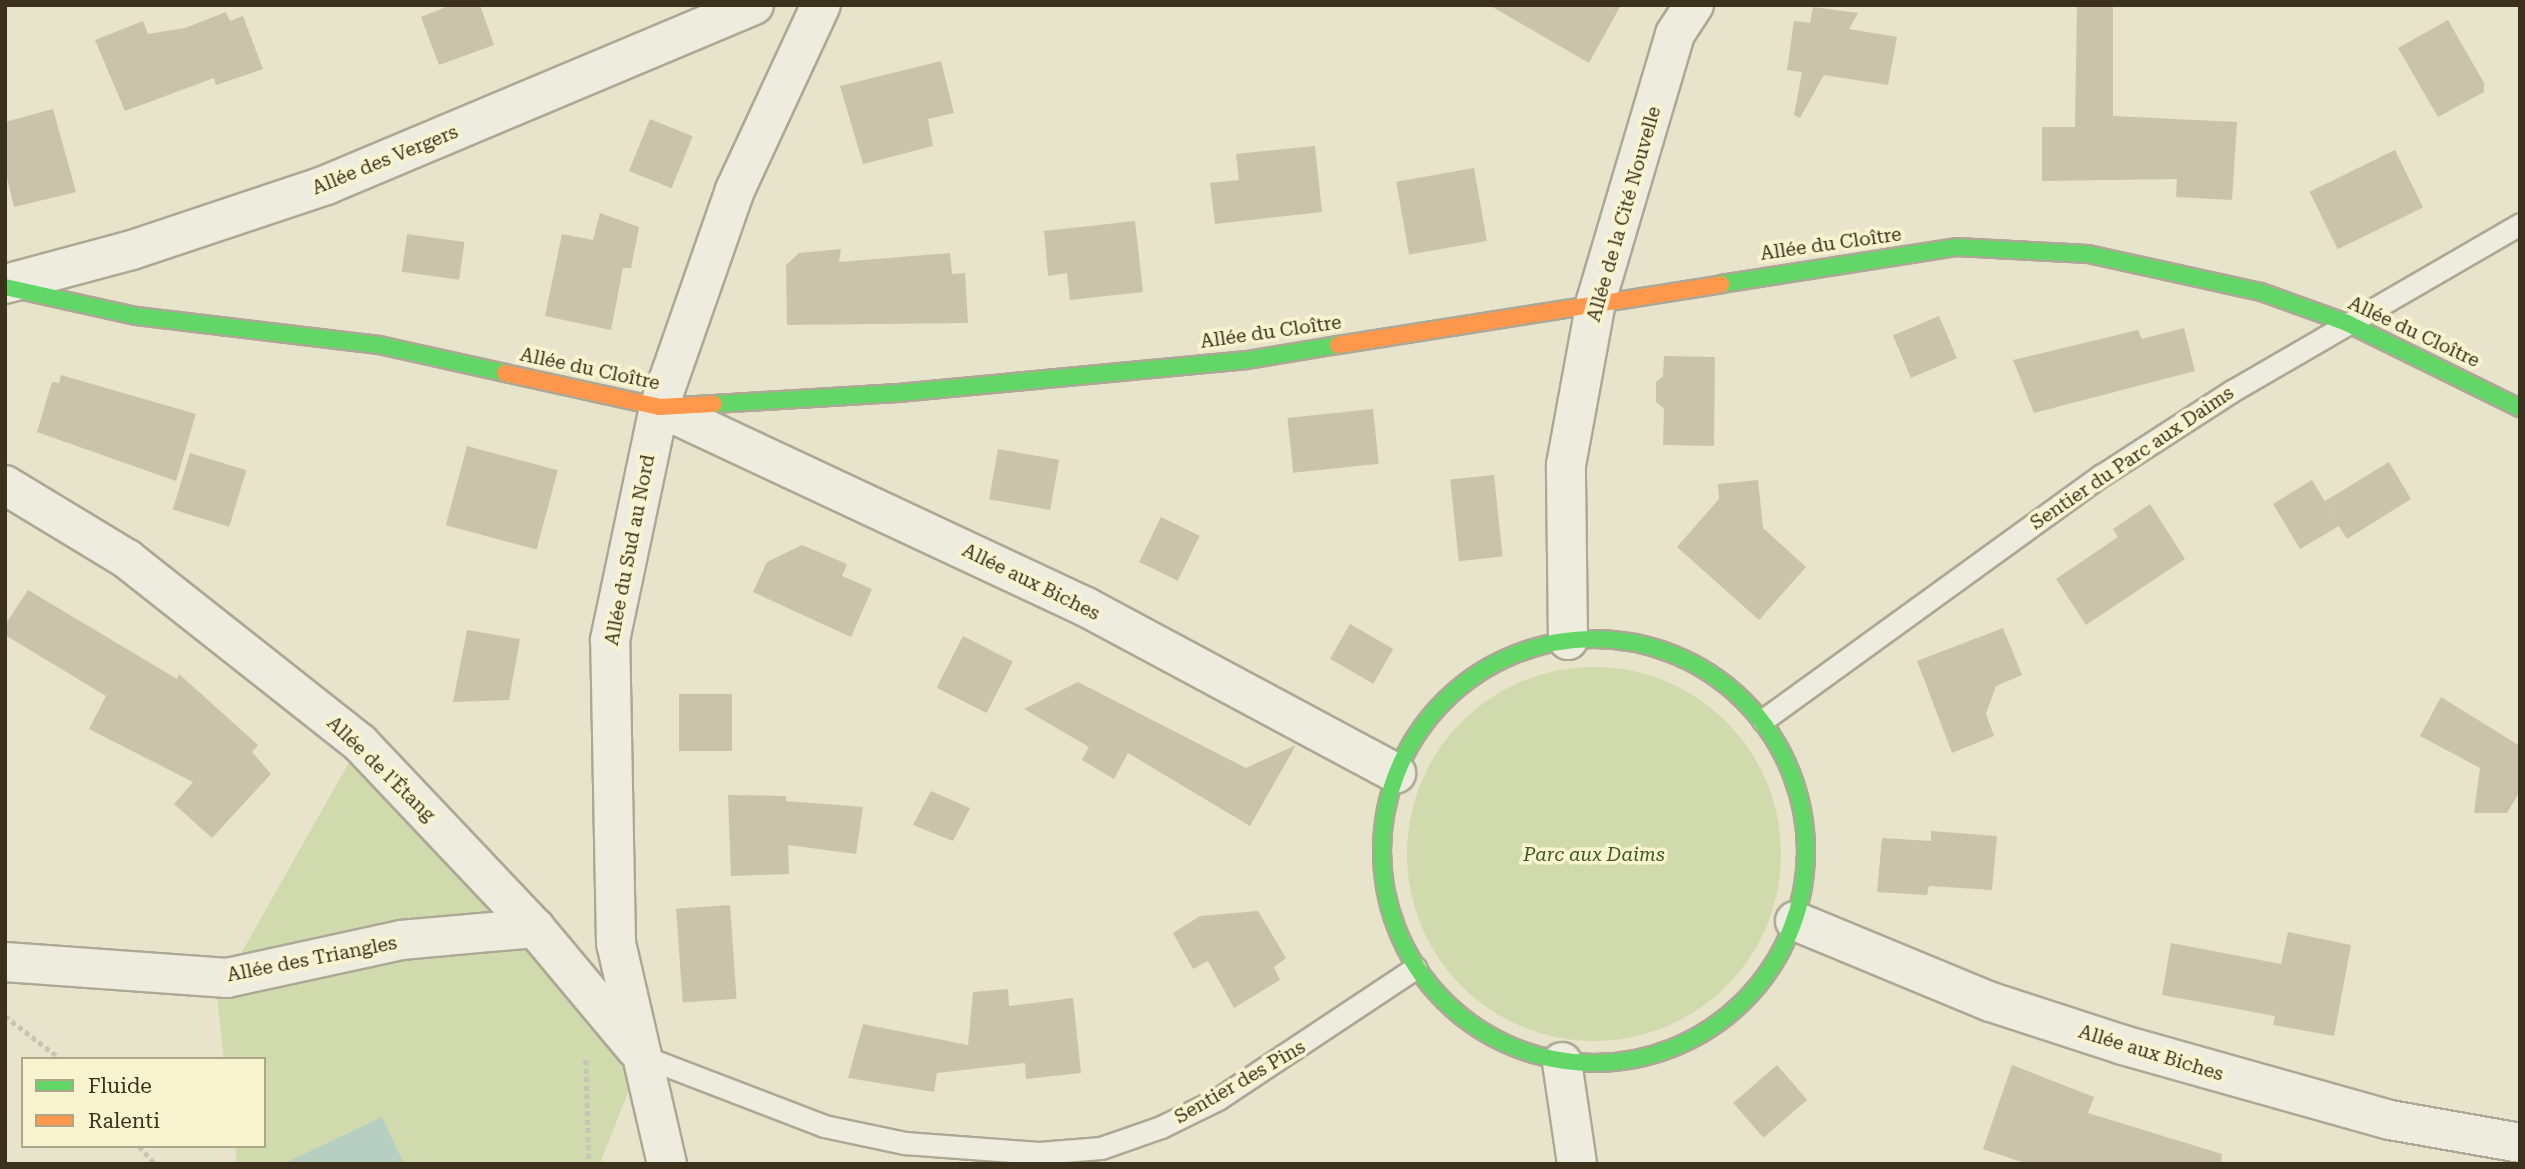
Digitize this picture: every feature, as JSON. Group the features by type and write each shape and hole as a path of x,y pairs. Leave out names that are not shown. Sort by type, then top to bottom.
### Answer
{"street":[{"name":"Allée des Vergers","path":"5,286 132,250 326,185 754,5"},
{"name":"Allée du Sud au Nord","path":"667,1164 616,943 610,640 659,407 735,190 821,5"},
{"name":"Allée de la Cité Nouvelle","path":"1568,640 1566,465 1596,301 1675,34 1694,5"},
{"name":"Allée du Cloître","path":"5,286 136,316 379,345 659,407 898,393 1247,360 1596,301 1956,247 2088,254 2168,269 2261,292 2347,323 2520,408"},
{"name":"Allée aux Biches","path":"659,407 1086,607 1396,773"},
{"name":"Allée de l'Étang","path":"5,485 127,559 360,743 535,928 642,1056"},
{"path":"1568,640 1623,640 1676,654 1723,681 1763,720 1798,793 1807,851 1796,921 1769,974 1728,1017 1678,1047 1621,1063 1562,1062 1505,1045 1454,1012 1415,968 1388,905 1382,839 1396,773 1424,723 1464,683 1513,654 1568,640"},
{"name":"Allée aux Biches","path":"1796,921 1991,1002 2123,1045 2390,1119 2520,1143"},
{"name":"Allée des Triangles","path":"5,962 227,978 401,940 535,928"},
{"path":"1562,1062 1577,1164"}],"lane":[{"name":"Sentier du Parc aux Daims","path":"1763,720 2102,475 2347,323 2520,224"},
{"name":"Sentier des Pins","path":"642,1056 824,1126 905,1143 1040,1153 1101,1148 1161,1127 1218,1099 1415,968"}],"path":[{"path":"5,1016 58,1057"},
{"path":"586,1054 589,1164"},
{"path":"141,1148 155,1164"}],"green space":[{"name":"Parc aux Daims","path":"1594,667 1630,671 1665,681 1698,699 1726,722 1749,750 1767,783 1777,818 1781,854 1777,890 1767,925 1749,958 1726,986 1698,1009 1665,1027 1630,1037 1594,1041 1558,1037 1523,1027 1490,1009 1462,986 1439,958 1421,925 1411,890 1407,854 1411,818 1421,783 1439,750 1462,722 1490,699 1523,681 1558,671"},
{"path":"360,743 642,1056 600,1164 237,1164 235,1148 266,1148 266,1057 224,1057 217,996"}],"shaded area":[{"path":"382,1117 404,1164 283,1164"}],"building":[{"path":"451,5 480,5 494,45 439,65 421,17"},
{"path":"1489,5 1621,5 1589,63"},
{"path":"2077,5 2113,5 2113,116 2237,122 2232,200 2176,197 2177,179 2042,181 2042,127 2075,127"},
{"path":"1813,7 1858,13 1849,29 1897,37 1888,85 1824,75 1800,118 1794,115 1802,72 1787,70 1794,21 1810,23"},
{"path":"226,12 230,21 243,16 263,69 216,85 214,78 125,111 95,40 143,21 148,34 185,28"},
{"path":"2448,20 2484,83 2484,92 2438,117 2398,48"},
{"path":"941,61 954,113 928,119 933,146 863,164 840,86"},
{"path":"53,109 76,192 14,207 5,169 5,122"},
{"path":"650,119 693,136 672,188 629,171"},
{"path":"1315,146 1322,212 1215,224 1210,183 1239,180 1236,154"},
{"path":"2395,150 2423,208 2338,249 2310,192"},
{"path":"1474,168 1487,241 1409,255 1396,182"},
{"path":"600,213 639,227 631,268 623,268 611,330 545,316 562,234 593,240"},
{"path":"1135,221 1143,292 1070,300 1067,273 1048,276 1044,231"},
{"path":"407,234 464,242 459,280 402,272"},
{"path":"841,249 839,262 950,253 952,274 965,273 968,323 787,325 786,265 799,253"},
{"path":"1939,316 1957,358 1911,378 1893,336"},
{"path":"2184,328 2195,371 2034,413 2013,360 2138,330 2142,339"},
{"path":"1664,356 1715,357 1714,446 1663,445 1664,409 1656,402 1656,382 1663,376"},
{"path":"61,375 196,414 176,481 37,432 52,382 59,383"},
{"path":"1373,409 1379,464 1293,473 1287,418"},
{"path":"467,446 558,470 537,550 446,525"},
{"path":"998,449 1059,460 1050,510 989,499"},
{"path":"190,453 246,470 229,527 173,509"},
{"path":"2389,462 2411,499 2347,539 2339,526 2300,549 2273,504 2312,480 2338,523 2325,501"},
{"path":"1494,475 1503,557 1459,561 1450,480"},
{"path":"1758,480 1763,528 1806,567 1759,620 1677,547 1719,499 1718,484"},
{"path":"2150,504 2185,559 2086,625 2056,579 2118,537 2113,529"},
{"path":"1161,517 1200,536 1178,581 1139,562"},
{"path":"802,545 847,564 842,576 872,589 851,637 753,592 767,562"},
{"path":"28,590 177,679 179,674 258,745 252,752 271,774 212,838 174,804 193,782 89,729 106,696 5,635 5,625"},
{"path":"1350,624 1393,649 1373,684 1330,659"},
{"path":"2003,628 2022,675 1996,686 1986,714 1994,736 1952,753 1917,661"},
{"path":"467,630 520,639 509,700 453,702"},
{"path":"963,636 1013,661 987,713 937,688"},
{"path":"1078,682 1246,768 1296,745 1250,826 1128,753 1114,779 1082,760 1089,747 1024,709"},
{"path":"679,694 732,694 732,751 679,751"},
{"path":"2441,697 2520,746 2520,791 2507,813 2474,813 2480,768 2420,736"},
{"path":"931,791 970,808 953,841 913,825"},
{"path":"728,795 786,796 786,801 863,807 856,854 788,845 789,874 731,876"},
{"path":"1931,831 1997,836 1992,890 1929,886 1927,895 1877,892 1882,838 1931,841"},
{"path":"730,905 737,999 683,1003 676,909"},
{"path":"1258,911 1286,958 1274,967 1280,980 1234,1008 1208,961 1193,969 1173,933 1200,916"},
{"path":"2288,932 2351,945 2334,1036 2273,1025 2275,1016 2162,995 2171,943 2281,964"},
{"path":"1008,989 1009,1006 1073,998 1081,1073 1026,1079 1025,1063 937,1073 934,1092 848,1078 863,1024 968,1045 973,992"},
{"path":"1777,1065 1807,1100 1763,1138 1733,1103"},
{"path":"2012,1065 2094,1097 2088,1113 2222,1154 2221,1164 2027,1164 1983,1149"}],"traffic: fast":[{"path":"1721,284 1956,247 2088,254 2261,292 2347,323 2520,408"},
{"path":"5,287 136,316 379,345 505,373"},
{"path":"714,404 898,393 1247,360 1338,345"},
{"path":"1594,639 1635,643 1675,655 1712,675 1744,701 1770,733 1790,770 1802,810 1806,851 1802,892 1790,932 1770,969 1744,1001 1712,1027 1675,1047 1635,1059 1594,1063 1553,1059 1513,1047 1476,1027 1444,1001 1418,969 1398,932 1386,892 1382,851 1386,810 1398,770 1418,733 1444,701 1476,675 1513,655 1553,643 1594,639"}],"traffic: slow":[{"path":"1338,345 1721,284"},
{"path":"505,373 659,407 714,404"}]}
